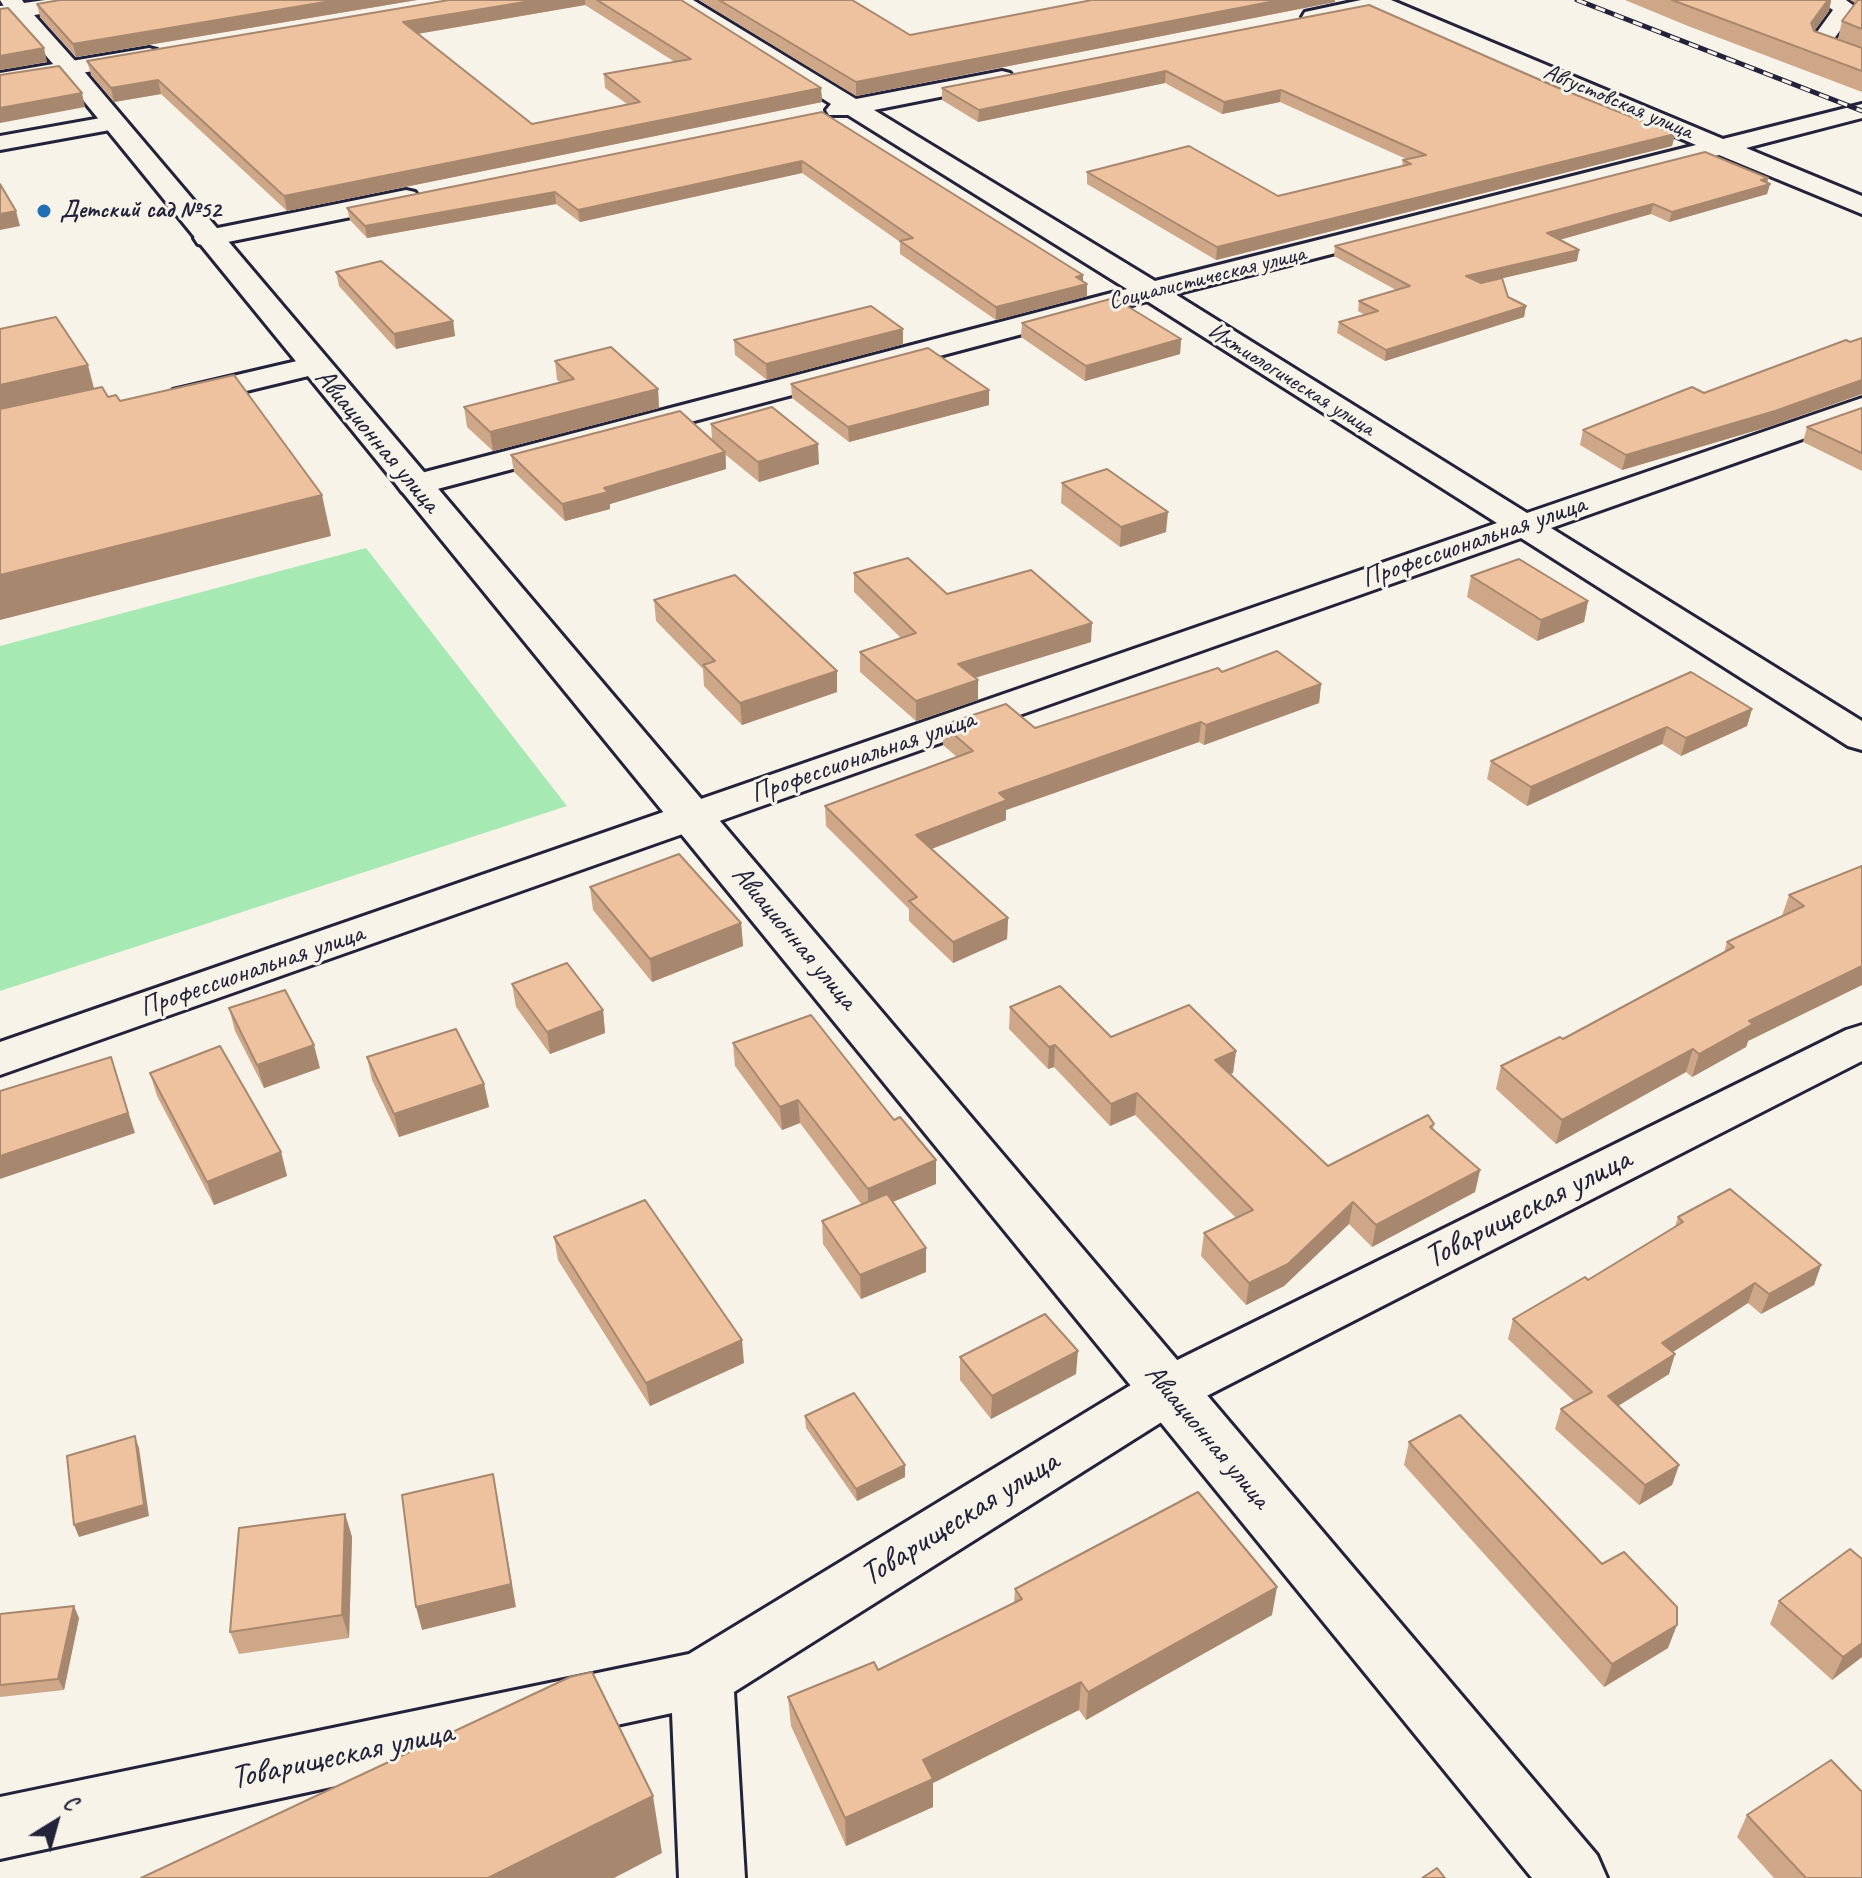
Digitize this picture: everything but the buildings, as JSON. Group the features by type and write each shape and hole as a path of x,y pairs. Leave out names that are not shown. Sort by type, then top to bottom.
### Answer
{"street":[{"path":"10,8 85,0"},
{"name":"Ихтиологическая улица","path":"678,0 1151,291 1862,738"},
{"path":"1829,0 1846,8 1820,43 1862,60"},
{"path":"1288,22 1377,2"},
{"name":"Августовская улица","path":"1377,2 1862,206"},
{"name":"Авиационная улица","path":"10,8 69,68 1574,1878"},
{"path":"0,80 178,50"},
{"path":"821,114 1023,74"},
{"name":"Социалистическая улица","path":"414,485 1151,291 1726,148 1862,111"},
{"path":"0,143 112,123"},
{"path":"208,238 422,195"},
{"path":"150,405 314,366"},
{"name":"Профессиональная улица","path":"0,1059 1862,407"},
{"name":"Товарищеская улица","path":"0,1828 702,1679 1168,1390 1862,1041"},
{"path":"702,1679 712,1878"}],"green space":[{"path":"366,548 567,806 0,991 0,646"}],"railway":[{"path":"1577,0 1862,111"}],"place":[{"name":"Детский сад №52","path":"44,211"}]}
